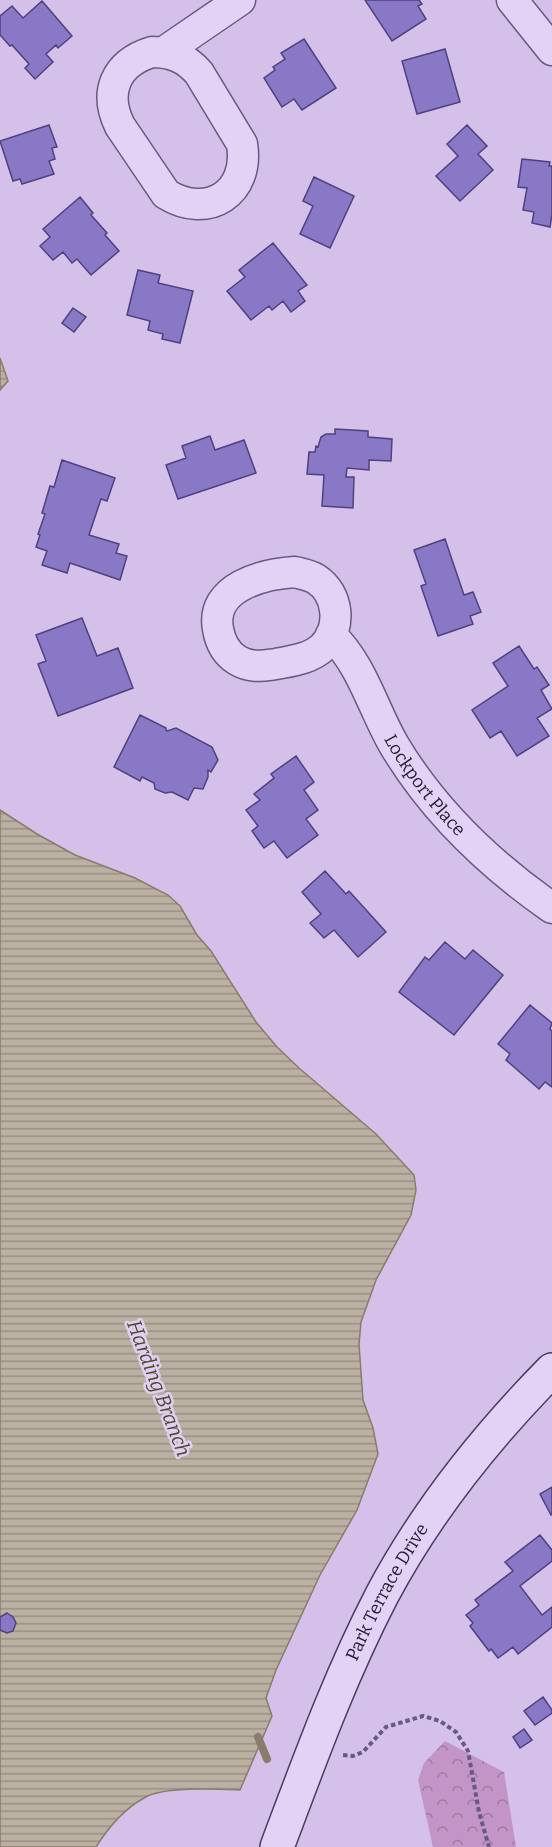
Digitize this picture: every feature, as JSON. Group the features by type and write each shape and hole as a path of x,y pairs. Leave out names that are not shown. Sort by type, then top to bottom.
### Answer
{"street":[{"path":"164,52 179,56 199,73 242,144 243,171 237,183 217,201 204,205 190,205 166,194 120,126 114,114 112,100 119,74 128,64 139,56 152,52 164,52 240,0"},
{"path":"512,0 552,50"},
{"name":"Lockport Place","path":"331,635 342,645 356,666 394,746 428,795 488,859 552,908"},
{"name":"Park Terrace Drive","path":"277,1847 362,1634 383,1592 422,1529 477,1452 552,1370"}],"path":[{"path":"312,1755 353,1756 363,1752 386,1727 423,1716 440,1721 456,1732 468,1751 479,1812 489,1847"}],"green space":[{"path":"445,1741 504,1772 516,1847 433,1847 418,1780 424,1763"}],"water":[{"path":"0,358 8,381 0,390"},
{"path":"0,810 75,855 135,878 168,895 180,906 256,1022 277,1047 376,1134 414,1175 416,1190 411,1215 376,1280 361,1322 359,1344 363,1400 373,1428 378,1454 357,1510 320,1575 276,1670 266,1698 272,1716 240,1790 190,1789 153,1794 137,1802 123,1813 96,1847 0,1847"}],"building":[{"path":"365,0 419,0 422,4 418,6 426,19 392,41"},
{"path":"42,1 72,36 58,48 56,45 46,54 53,62 35,79 25,68 29,64 0,35 0,16 12,6 23,18"},
{"path":"304,39 336,88 302,110 294,99 282,107 264,78 275,70 273,67 285,59 281,53"},
{"path":"445,49 460,102 417,114 402,61"},
{"path":"49,125 57,147 52,148 55,159 49,161 54,174 22,184 20,179 13,181 0,141"},
{"path":"467,125 487,146 478,154 493,170 460,201 436,176 458,156 447,144"},
{"path":"522,159 550,162 549,166 552,166 550,227 532,223 534,212 523,210 527,188 518,187"},
{"path":"314,177 354,196 330,248 300,234 313,206 303,201"},
{"path":"80,197 93,213 91,215 107,233 105,235 119,251 91,275 77,259 72,263 63,252 53,260 40,246 50,237 43,229"},
{"path":"273,243 307,285 298,291 305,301 291,312 283,301 272,310 269,306 251,320 227,291 245,277 239,270"},
{"path":"138,270 160,275 158,283 193,291 180,343 162,339 163,334 148,330 150,321 127,315"},
{"path":"73,308 86,317 74,332 62,323"},
{"path":"335,429 368,431 368,437 392,439 391,461 369,460 369,470 347,468 346,477 354,477 353,508 322,506 324,475 307,474 309,452 315,452 321,437 326,434 335,434"},
{"path":"210,436 215,450 244,440 256,473 178,499 166,465 186,458 182,446"},
{"path":"62,460 115,478 107,501 101,499 89,535 119,544 116,553 127,556 120,580 70,563 67,573 42,565 47,551 36,547 45,514 42,513 50,486 54,487"},
{"path":"445,539 464,595 473,592 481,612 470,616 473,624 438,636 421,586 426,584 414,550"},
{"path":"82,618 97,656 118,648 133,688 58,716 38,664 46,661 36,635"},
{"path":"519,646 534,669 537,667 549,685 541,690 552,709 537,718 549,736 517,756 501,731 490,738 472,710 508,686 493,663"},
{"path":"140,715 166,728 167,731 176,728 212,747 218,760 211,772 208,770 203,789 194,788 188,800 172,792 165,793 155,789 154,783 142,777 140,781 114,767"},
{"path":"296,756 314,782 304,790 318,810 306,819 318,835 287,858 274,841 264,848 252,831 258,826 246,810 260,800 254,794 274,778 271,774"},
{"path":"325,871 346,894 349,891 386,932 358,957 334,930 324,938 310,923 321,914 302,892"},
{"path":"445,942 465,959 473,950 503,975 454,1035 399,992 425,957 429,960"},
{"path":"530,1005 552,1023 550,1029 552,1031 552,1087 545,1082 539,1089 506,1060 510,1054 498,1044"},
{"path":"552,1487 552,1514 551,1515 540,1494"},
{"path":"540,1535 552,1550 552,1561 520,1586 542,1615 552,1607 552,1627 518,1654 513,1647 498,1658 491,1649 489,1651 470,1626 473,1623 466,1615 479,1605 475,1600 513,1571 505,1562"},
{"path":"7,1613 16,1623 13,1631 7,1633 0,1630 0,1617"},
{"path":"543,1697 552,1713 535,1725 524,1711"},
{"path":"524,1729 532,1740 520,1748 513,1737"}],"waterway":[{"name":"Harding Branch","path":"258,1737 267,1759"}]}
